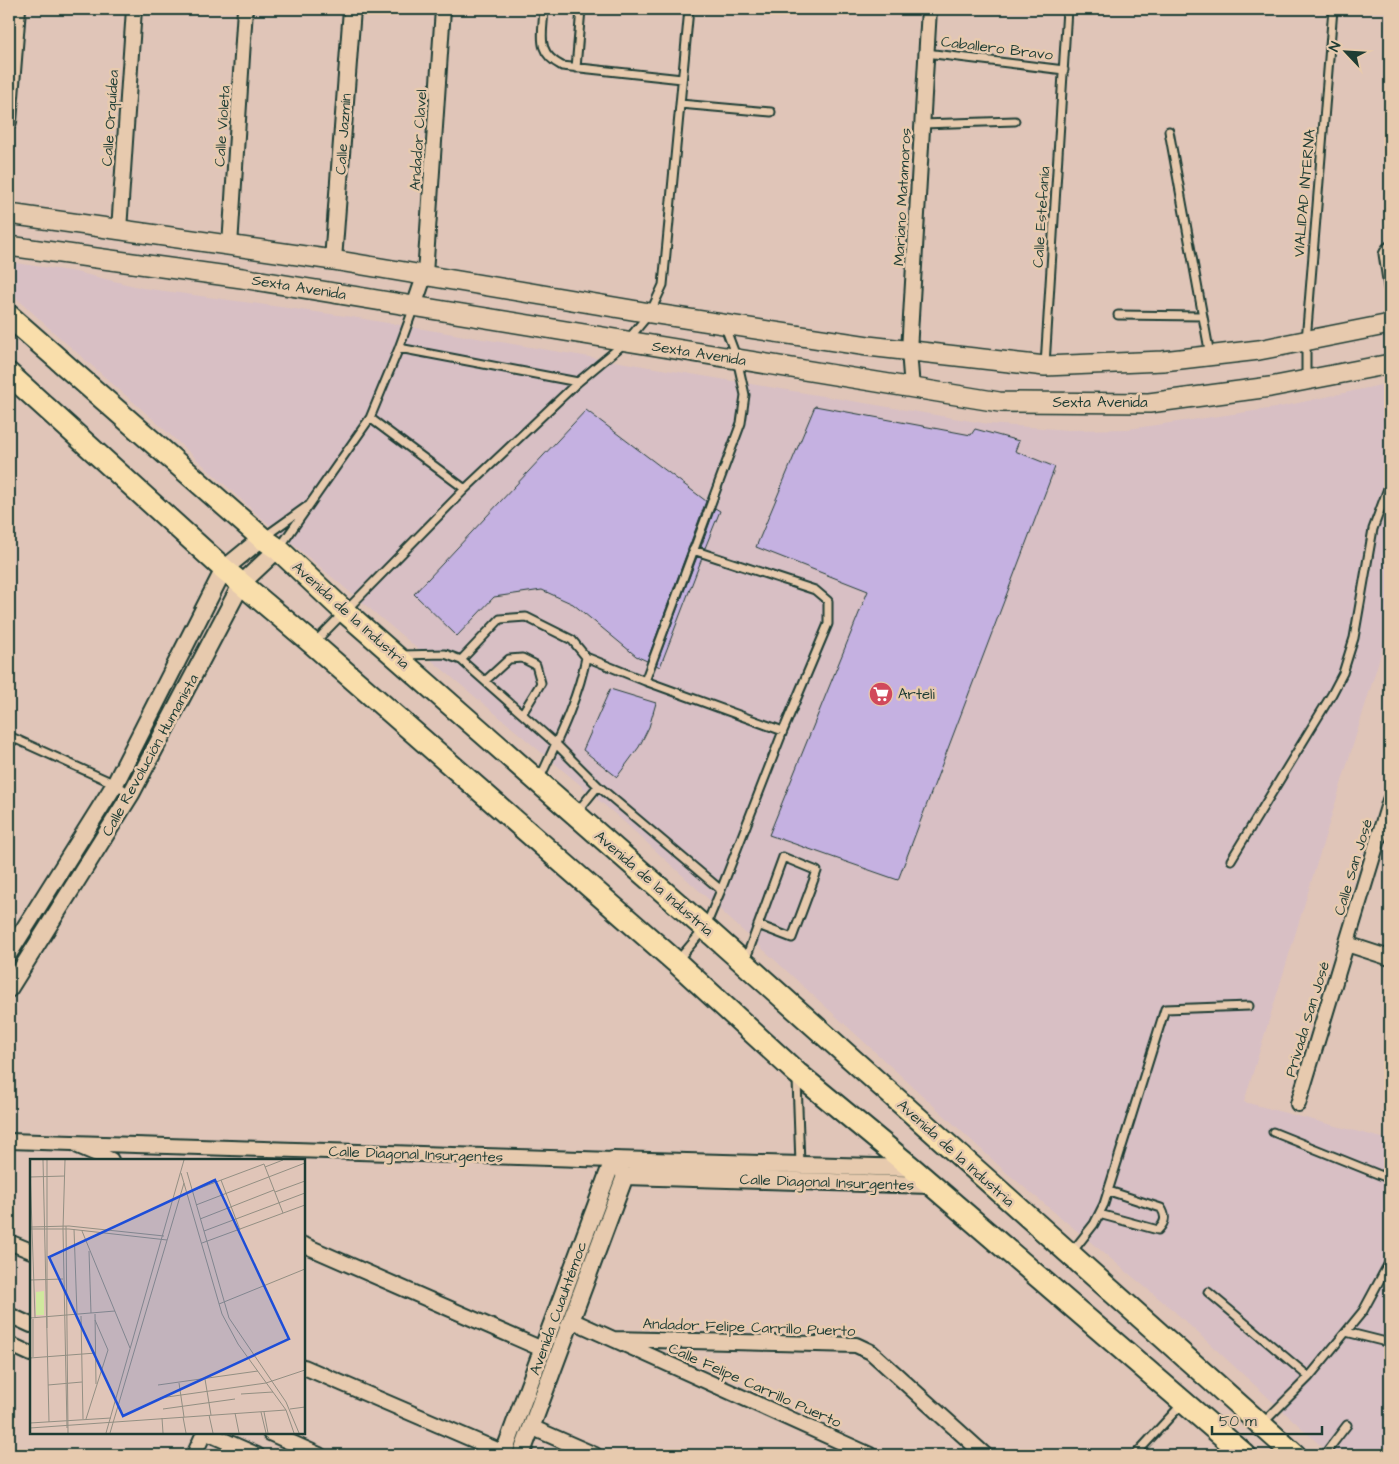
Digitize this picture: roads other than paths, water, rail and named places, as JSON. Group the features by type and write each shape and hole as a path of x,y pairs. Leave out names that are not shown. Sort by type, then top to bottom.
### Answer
{"main road":[{"name":"Sexta Avenida","path":"9,214 425,274 650,313 868,346 1045,366 1163,361 1210,356 1258,350 1390,324"},
{"name":"Sexta Avenida","path":"9,246 242,278 999,402 1149,403 1270,387 1390,364"},
{"name":"Avenida de la Industria","path":"9,316 538,780 1295,1455"},
{"path":"9,374 224,569 313,644 676,962 797,1073 912,1168 1245,1455"}],"street":[{"path":"9,122 18,9"},
{"name":"Calle Orquídea","path":"119,230 134,9"},
{"name":"Calle Violeta","path":"230,246 246,9"},
{"name":"Calle Jazmín","path":"333,260 352,9"},
{"name":"Andador Clavel","path":"414,306 425,274 443,9"},
{"name":"Mariano Matamoros","path":"912,388 909,351 929,9"},
{"name":"Calle Revolución Humanista","path":"9,953 115,784 224,569 270,544"},
{"name":"Calle Revolución Humanista","path":"9,989 131,794 242,583 270,544"},
{"name":"Calle San José","path":"1347,944 1390,800"},
{"path":"1347,944 1390,958"},
{"name":"Privada San José","path":"1298,1104 1347,944"},
{"name":"Calle Diagonal Insurgentes","path":"9,1140 912,1168"},
{"path":"71,1142 109,1159"},
{"path":"613,1160 625,1176"},
{"name":"Avenida Cuauhtémoc","path":"503,1454 613,1160"},
{"name":"Calle Diagonal Insurgentes","path":"625,1176 930,1185"},
{"name":"Avenida Cuauhtémoc","path":"521,1455 625,1176"},
{"path":"9,1242 30,1251"},
{"path":"305,1244 542,1349"},
{"path":"9,1317 30,1325"},
{"name":"Calle Felipe Carrillo Puerto","path":"571,1320 854,1452 870,1455"},
{"path":"549,1330 565,1337"},
{"name":"Andador Felipe Carrillo Puerto","path":"613,1339 856,1345 871,1352 985,1455"},
{"path":"9,1344 30,1354"},
{"path":"305,1367 503,1454"},
{"path":"531,1427 595,1455"},
{"path":"194,1455 204,1434"},
{"path":"207,1434 257,1455"},
{"path":"272,1434 320,1455"}],"lane":[{"path":"544,9 542,47 552,61 562,66 576,68 682,79"},
{"path":"576,68 580,9"},
{"path":"313,644 465,489 578,382 626,342 650,313 663,285 689,9"},
{"name":"Calle Estefanía","path":"1045,366 1067,9"},
{"name":"VIALIDAD INTERNA","path":"1306,380 1306,341 1333,9"},
{"name":"Caballero Bravo","path":"926,53 1064,70"},
{"path":"680,104 771,112"},
{"path":"922,124 1015,121"},
{"path":"1168,131 1210,356"},
{"path":"1390,245 1383,254 1389,278 1390,300"},
{"path":"270,544 311,504 370,418 414,306"},
{"path":"1118,315 1202,316"},
{"path":"645,681 741,423 744,395 737,360 724,323"},
{"path":"399,348 578,382"},
{"path":"370,418 465,489"},
{"path":"1231,860 1343,673 1354,638 1373,529 1390,483"},
{"path":"270,544 311,504"},
{"path":"676,962 705,928 783,731 828,624 828,601 815,590 693,550"},
{"path":"461,660 500,619 526,617 572,640 586,657 645,681 783,731"},
{"path":"396,656 445,654 461,660 556,744 598,786 721,890"},
{"path":"538,780 556,744 583,673 586,657"},
{"path":"485,681 509,659 522,658 536,665 541,683 522,714"},
{"path":"9,736 115,784 131,794"},
{"path":"575,814 598,786"},
{"path":"744,963 783,857 817,871 792,938 758,925"},
{"path":"1070,1254 1094,1224 1109,1191 1165,1009 1249,1006"},
{"path":"797,1073 800,1164"},
{"path":"1273,1132 1390,1179"},
{"path":"1099,1214 1158,1230 1164,1224 1165,1214 1162,1208 1109,1191"},
{"path":"1261,1426 1309,1376 1363,1311 1390,1261"},
{"path":"1208,1292 1309,1376"},
{"path":"1346,1332 1390,1343"},
{"path":"1134,1455 1183,1403"},
{"path":"1324,1455 1347,1425"}],"place":[{"name":"Arteli","path":"881,694"}]}
